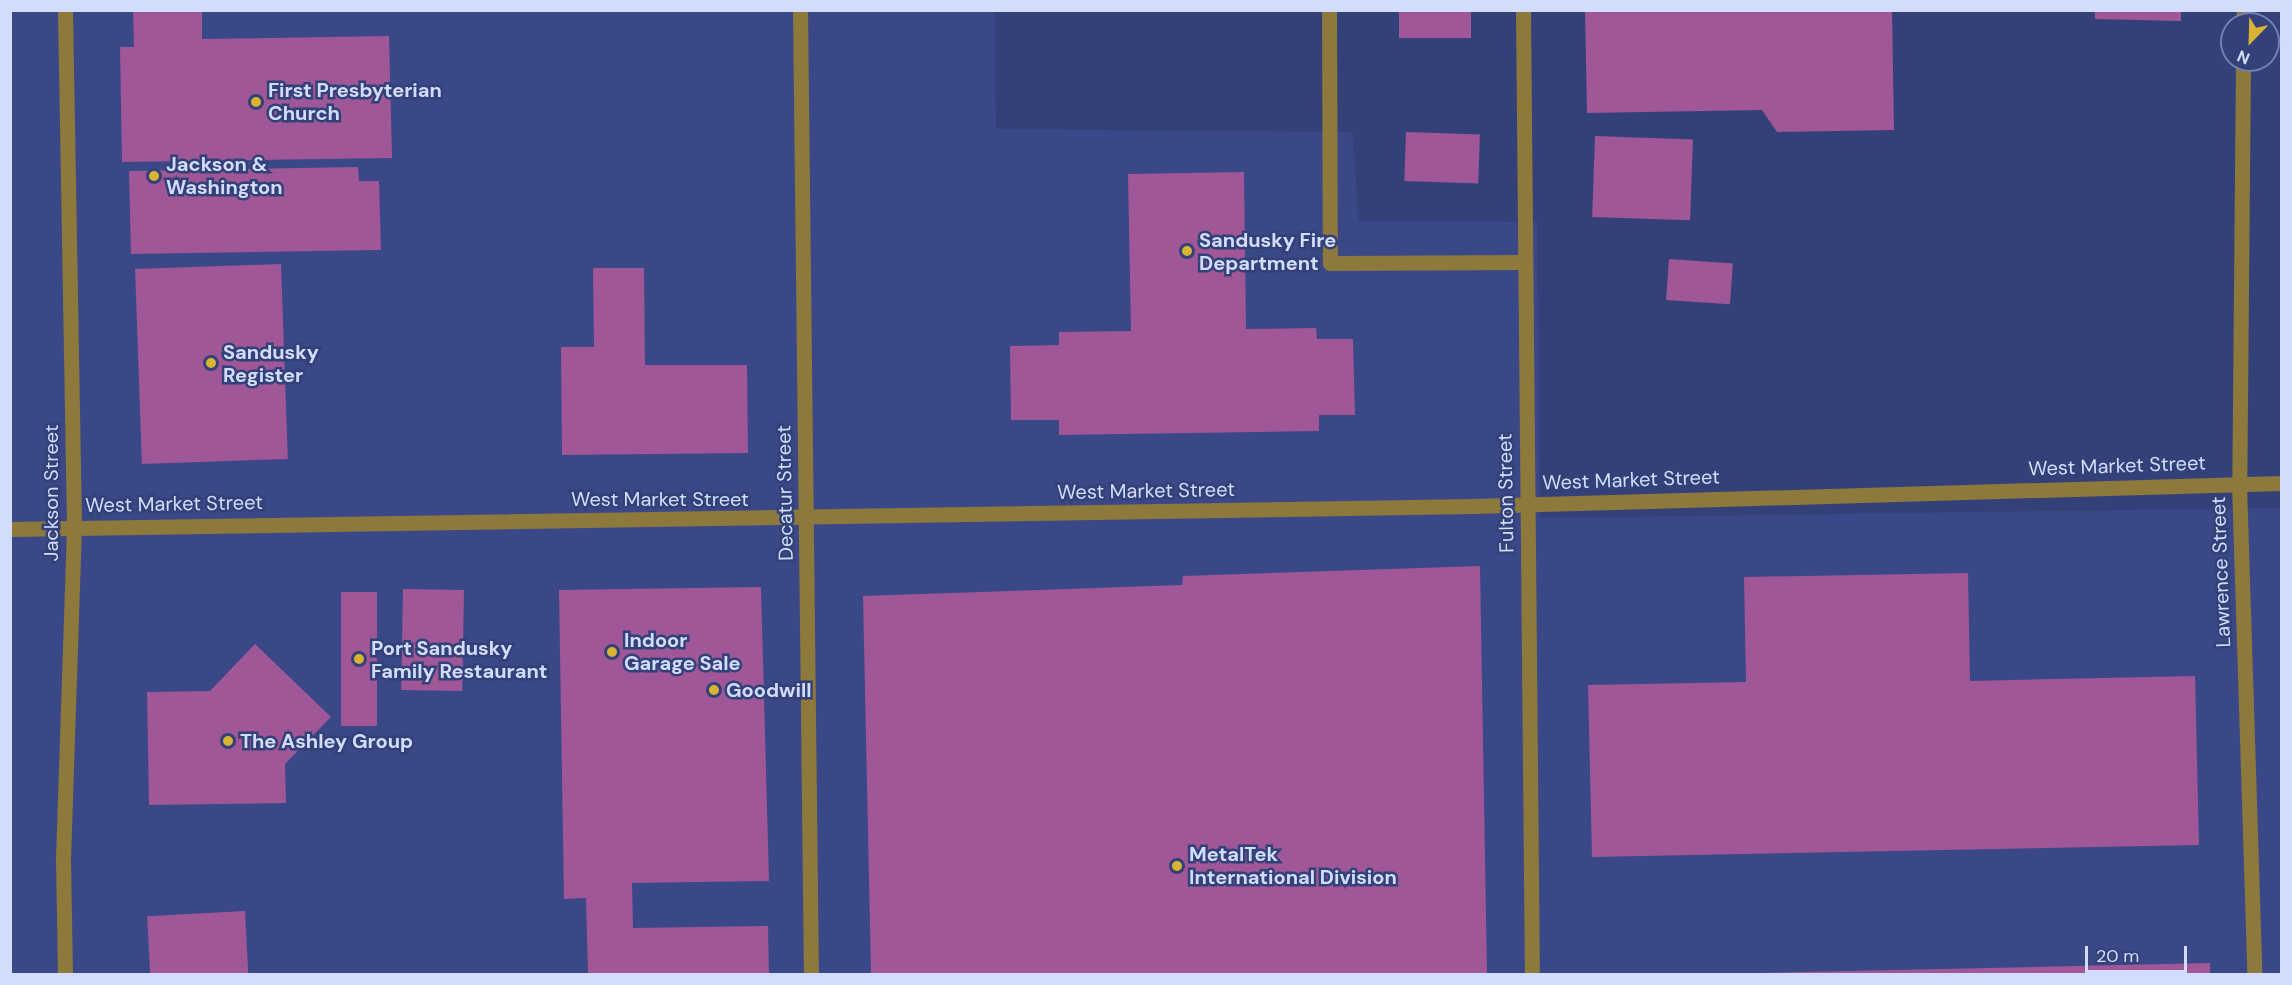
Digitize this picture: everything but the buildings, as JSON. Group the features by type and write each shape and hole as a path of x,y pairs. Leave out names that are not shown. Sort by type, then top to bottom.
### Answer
{"street":[{"name":"Jackson Street","path":"65,10 74,527 63,860 65,975"},
{"name":"Decatur Street","path":"800,10 811,975"},
{"path":"1329,10 1330,263 1525,262"},
{"name":"Fulton Street","path":"1523,10 1532,975"},
{"name":"Lawrence Street","path":"2243,72 2239,484 2254,975"},
{"name":"West Market Street","path":"10,529 807,519 1527,504 2282,483"}],"shaded area":[{"path":"10,11 994,11 996,129 1352,132 1359,221 1537,222 1540,518 2281,508 2281,974 11,974"}],"place":[{"name":"First Presbyterian Church","path":"256,102"},
{"name":"Jackson & Washington","path":"154,176"},
{"name":"Sandusky Fire Department","path":"1187,251"},
{"name":"Sandusky Register","path":"211,363"},
{"name":"Indoor Garage Sale","path":"612,652"},
{"name":"Port Sandusky Family Restaurant","path":"359,659"},
{"name":"Goodwill","path":"714,690"},
{"name":"The Ashley Group","path":"228,741"},
{"name":"MetalTek International Division","path":"1177,866"}]}
